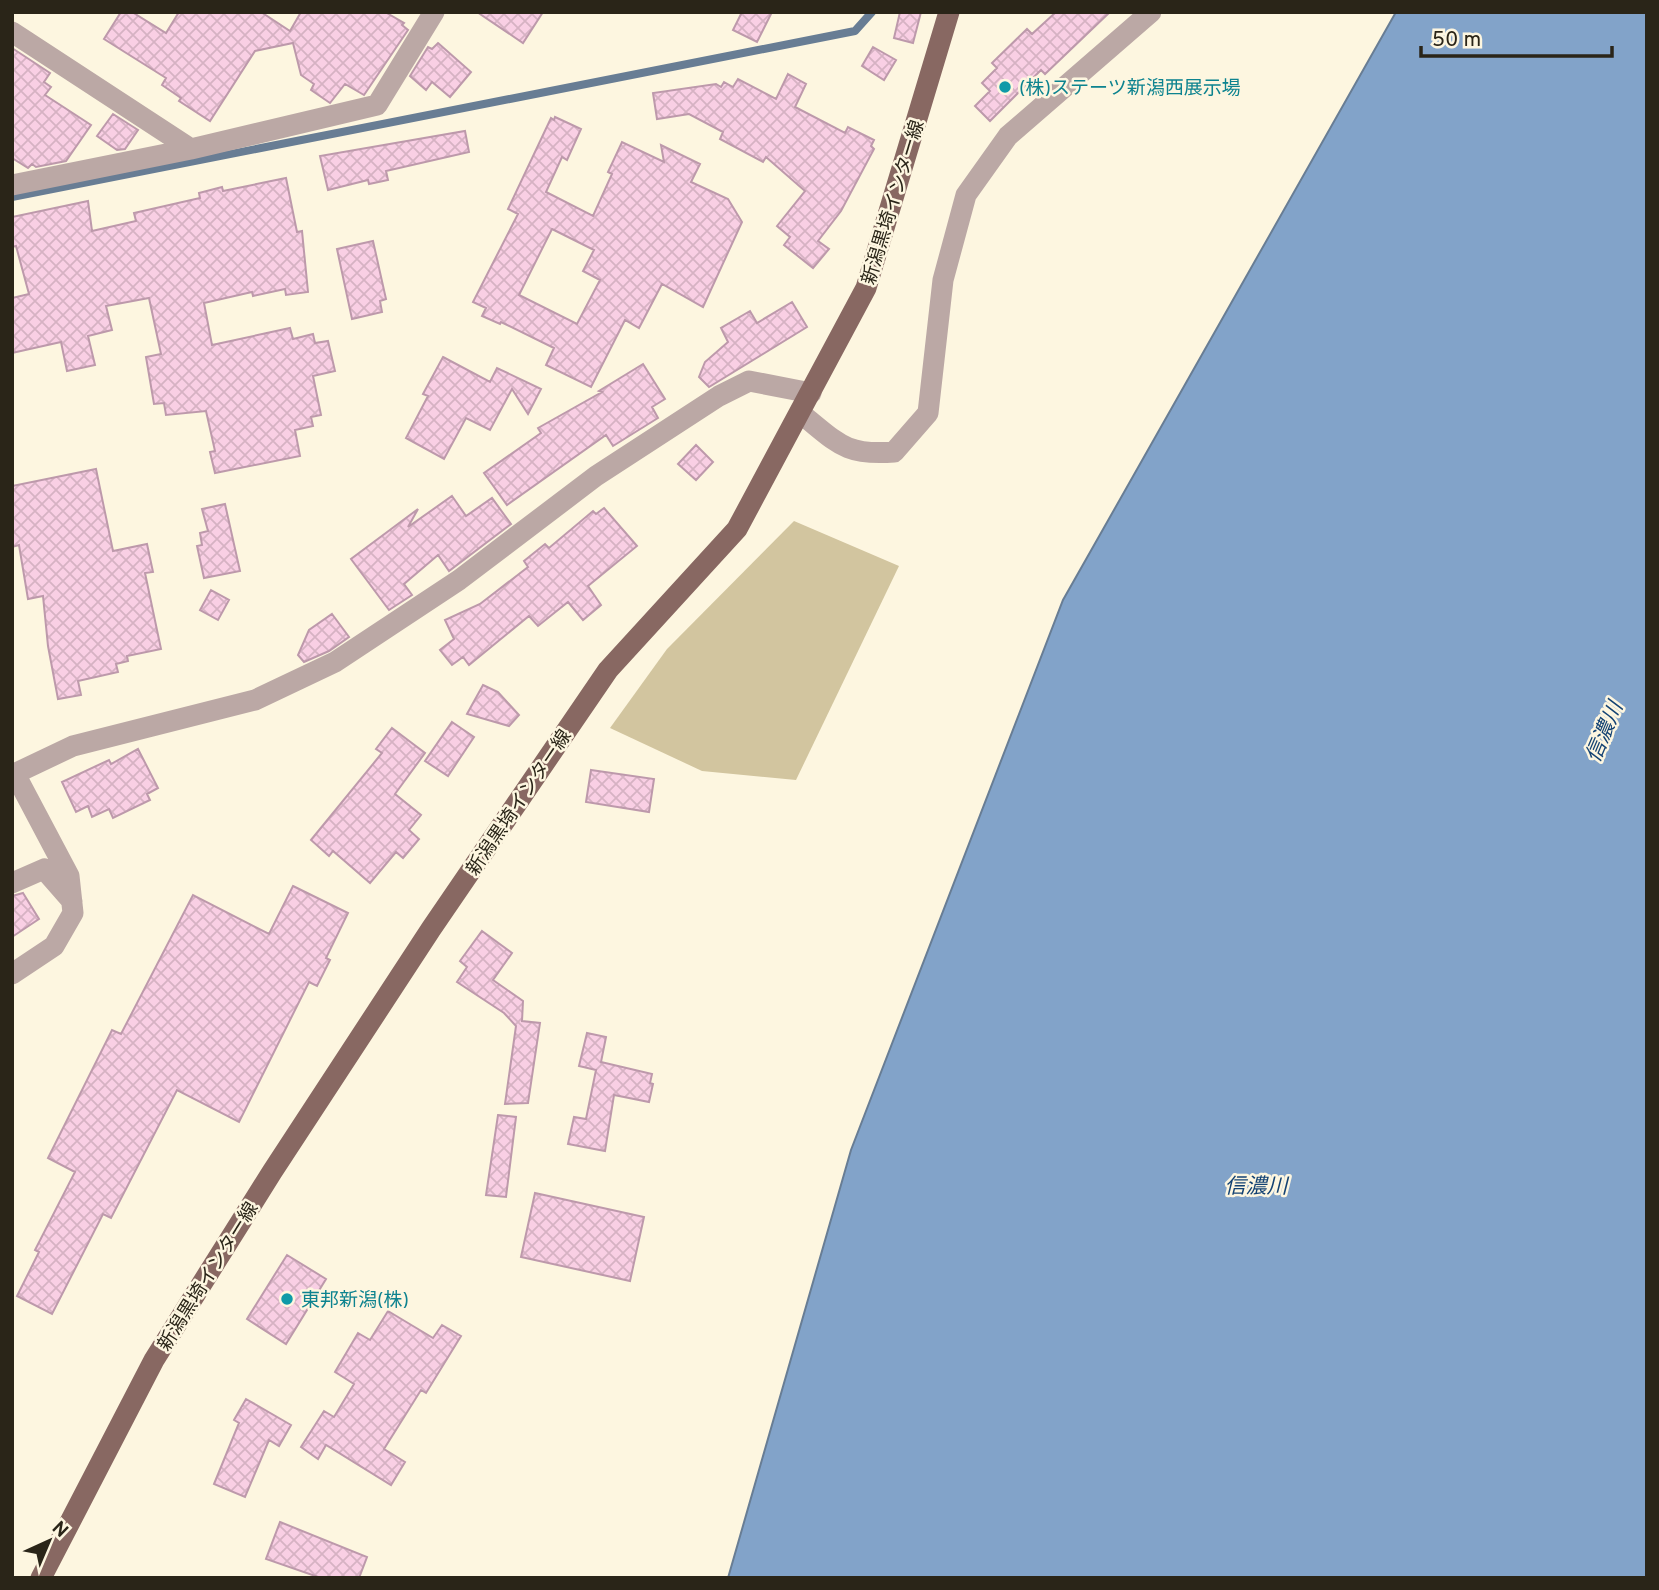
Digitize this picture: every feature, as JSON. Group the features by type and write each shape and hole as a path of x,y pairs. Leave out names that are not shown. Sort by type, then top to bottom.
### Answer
{"main road":[{"name":"新潟黒埼インター線","path":"41,1578 154,1360 287,1149 431,929 608,670 737,529 866,288 949,12"}],"street":[{"path":"12,185 191,149 377,105 434,12"},
{"path":"800,413 847,449 872,454 894,452 928,413 943,280 966,195 1008,136 1151,12"},
{"path":"12,32 191,149"},
{"path":"12,974 54,946 73,914 69,876 14,774 73,746 255,700 335,662 459,580 596,477 719,396 749,381 811,393"},
{"path":"12,883 44,869 72,901"}],"shaded area":[{"path":"794,521 899,566 796,780 702,771 610,728 667,649"}],"water":[{"name":"信濃川","path":"1396,12 1647,12 1647,1578 728,1578 851,1150 1063,600"}],"building":[{"path":"121,12 132,12 166,33 179,12 261,12 290,31 301,12 385,12 404,23 402,25 408,30 364,95 345,84 330,103 311,90 314,84 301,75 293,43 255,51 210,121 179,101 181,98 162,85 166,78 104,39"},
{"path":"477,12 543,12 523,43"},
{"path":"742,12 772,12 757,42 733,30"},
{"path":"900,12 921,12 913,43 894,38"},
{"path":"1056,12 1110,12 1045,74 1041,70 990,121 975,106 990,91 982,83 997,68 992,63 1027,29 1032,34"},
{"path":"438,43 471,72 450,97 432,82 426,90 410,76 428,47 432,49"},
{"path":"873,47 896,60 884,80 862,66"},
{"path":"12,48 50,73 44,82 51,87 45,95 91,125 66,161 36,167 32,164 28,168 12,158"},
{"path":"788,74 806,84 795,107 845,133 848,127 874,140 871,146 874,149 841,211 818,241 829,249 813,268 784,245 790,237 777,226 805,191 766,157 763,162 720,139 723,132 689,114 657,119 653,93 716,84 721,87 724,82 733,87 738,79 776,99"},
{"path":"113,114 138,130 125,149 117,150 97,136"},
{"path":"555,117 581,129 567,160 562,157 546,192 593,216 612,174 608,172 622,142 664,162 661,145 700,164 691,182 728,199 742,222 703,307 662,284 639,328 625,320 591,387 546,365 554,348 501,322 500,324 482,316 486,308 473,302 518,214 508,209 551,118 554,120","holes":["552,229 594,250 583,271 600,280 577,324 519,295"]},
{"path":"465,131 469,152 386,171 388,180 369,184 368,180 328,190 320,156"},
{"path":"286,178 297,232 302,231 308,292 286,295 285,289 253,296 252,292 204,303 212,345 290,328 293,339 313,334 315,343 328,341 335,371 313,376 321,415 311,417 313,426 295,430 300,456 215,473 210,452 215,451 206,411 166,415 164,403 154,404 146,357 161,354 149,298 106,306 112,330 88,336 95,365 67,371 61,342 12,353 12,298 29,294 16,246 12,247 12,217 88,201 92,231 136,221 134,213 200,198 199,193 222,187 223,191"},
{"path":"373,241 386,299 380,301 382,312 352,319 337,249"},
{"path":"792,302 807,327 709,387 699,377 705,362 728,342 721,328 750,311 757,323"},
{"path":"443,357 490,382 497,368 541,389 528,414 512,389 490,430 466,418 444,459 406,438 428,396 423,394"},
{"path":"643,364 665,399 652,407 658,418 613,446 606,435 507,505 484,473 541,433 538,428 602,392 599,391"},
{"path":"696,445 713,462 696,480 678,464"},
{"path":"96,469 113,551 147,544 153,572 145,573 161,649 127,656 128,661 116,664 118,672 78,681 81,695 58,699 48,646 43,596 28,599 19,545 12,547 12,486"},
{"path":"452,496 466,516 492,498 511,524 449,571 438,555 404,584 412,595 389,610 351,559 418,509 408,527"},
{"path":"225,504 240,571 204,578 197,546 202,545 200,533 208,531 202,509"},
{"path":"604,508 637,546 588,586 601,605 583,620 568,602 538,626 529,616 469,665 463,657 452,665 440,650 454,639 445,620 480,604 528,567 524,561 545,544 549,548 593,511 596,514"},
{"path":"211,590 229,600 218,620 200,610"},
{"path":"332,614 349,637 329,651 304,662 298,655 309,630"},
{"path":"483,685 498,692 519,715 509,726 467,714"},
{"path":"452,722 474,737 448,776 425,761"},
{"path":"392,728 425,753 395,794 421,815 409,830 419,839 403,858 396,852 370,883 333,851 329,856 311,840 382,753 376,749"},
{"path":"138,749 158,788 147,794 150,800 113,818 109,809 92,817 88,806 76,812 62,782 109,760 111,764"},
{"path":"591,770 654,779 649,812 586,802"},
{"path":"293,886 348,913 326,958 330,960 317,986 309,982 239,1122 177,1090 111,1218 103,1214 52,1314 17,1296 39,1252 35,1250 75,1172 48,1158 112,1030 121,1034 193,895 269,934"},
{"path":"23,893 39,919 12,937 12,896"},
{"path":"482,931 512,953 493,980 523,1001 522,1021 540,1023 528,1103 505,1104 516,1026 504,1013 457,982 467,967 460,961"},
{"path":"587,1033 606,1037 601,1062 652,1074 649,1102 614,1095 605,1151 568,1144 574,1117 586,1119 596,1070 579,1066"},
{"path":"498,1115 516,1117 506,1197 486,1195"},
{"path":"535,1193 644,1217 630,1281 521,1257"},
{"name":"東邦新潟(株)","path":"287,1255 326,1279 286,1344 247,1319"},
{"path":"388,1311 433,1338 442,1325 461,1336 426,1393 421,1390 384,1449 405,1462 391,1485 326,1445 318,1459 301,1447 324,1411 334,1417 354,1384 335,1372 358,1333 370,1340"},
{"path":"246,1399 291,1425 279,1446 269,1440 245,1497 214,1484 239,1423 234,1420"},
{"path":"280,1522 367,1557 359,1578 321,1578 266,1559"}],"waterway":[{"path":"12,197 855,31 872,12"}],"place":[{"name":"(株)ステーツ新潟西展示場","path":"1005,87"},
{"name":"東邦新潟(株)","path":"287,1299"}]}
